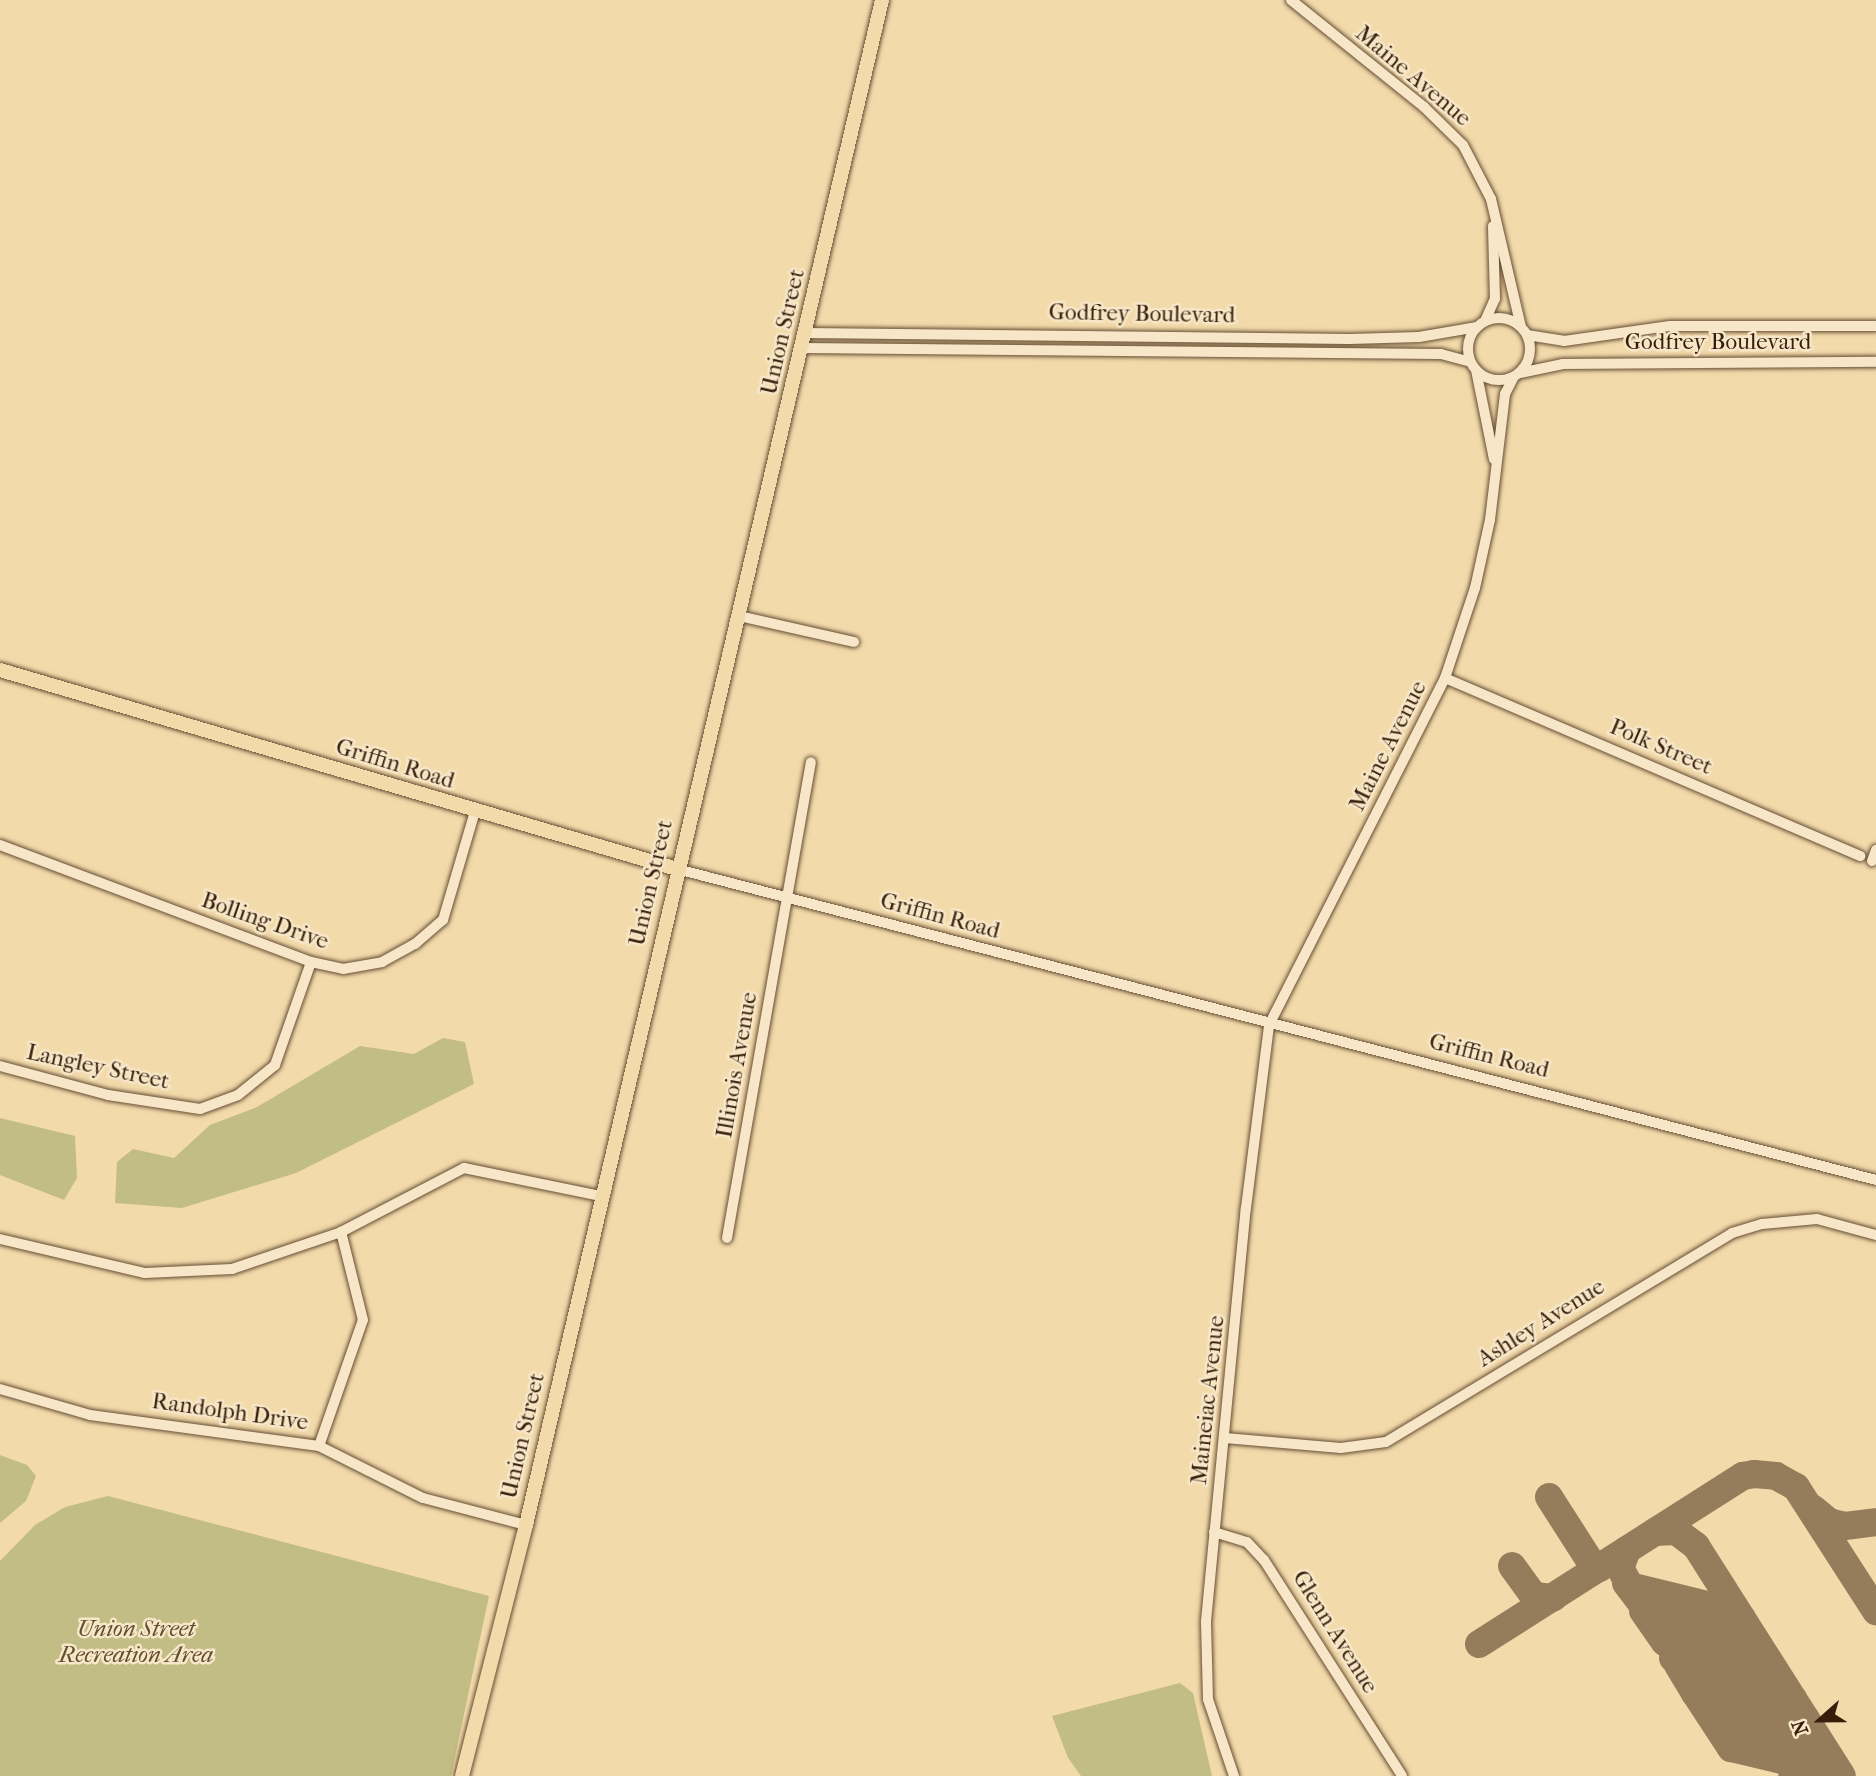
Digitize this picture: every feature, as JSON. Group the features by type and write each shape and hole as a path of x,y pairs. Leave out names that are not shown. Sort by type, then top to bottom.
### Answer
{"main road":[{"name":"Union Street","path":"462,1776 526,1525 882,0"},
{"name":"Griffin Road","path":"0,670 677,869"}],"street":[{"name":"Maine Avenue","path":"1291,0 1444,125 1476,165 1491,199 1524,331"},
{"name":"Maine Avenue","path":"1481,324 1492,312 1497,280 1491,199"},
{"path":"1503,318 1524,331 1531,351 1516,376 1494,381 1473,366 1468,343 1481,324 1503,318"},
{"name":"Godfrey Boulevard","path":"806,333 1350,339 1419,337 1481,324"},
{"name":"Godfrey Boulevard","path":"1524,331 1564,341 1670,326 1876,326"},
{"name":"Godfrey Boulevard","path":"802,348 1441,354 1473,366"},
{"name":"Godfrey Boulevard","path":"1516,376 1563,364 1876,362"},
{"name":"Maine Avenue","path":"1473,366 1497,469"},
{"name":"Maine Avenue","path":"1269,1026 1445,678 1475,588 1497,469 1505,394 1516,376"},
{"path":"739,616 854,642"},
{"name":"Polk Street","path":"1445,678 1860,856"},
{"name":"Illinois Avenue","path":"727,1238 810,762"},
{"name":"Bolling Drive","path":"0,845 311,962 343,969 382,962 415,944 443,920 475,811"},
{"name":"Griffin Road","path":"677,869 1269,1026 1876,1180"},
{"name":"Langley Street","path":"0,1066 108,1095 200,1109 238,1095 275,1065 311,962"},
{"name":"Maineiac Avenue","path":"1234,1776 1208,1699 1206,1621 1269,1026"},
{"path":"0,1239 145,1273 232,1269 341,1232 464,1167 601,1196"},
{"name":"Ashley Avenue","path":"1225,1438 1341,1448 1386,1442 1732,1233 1762,1224 1816,1219 1876,1235"},
{"path":"319,1446 363,1320 341,1232"},
{"name":"Randolph Drive","path":"0,1389 90,1415 319,1446 423,1498 526,1525"},
{"name":"Glenn Avenue","path":"1214,1532 1247,1542 1264,1560 1402,1776"}],"green space":[{"path":"443,1038 465,1042 474,1084 296,1173 182,1208 115,1203 117,1162 133,1149 174,1158 210,1125 257,1107 360,1046 414,1054"},
{"path":"0,1118 75,1136 77,1178 64,1200 0,1175"},
{"path":"0,1455 27,1465 36,1476 26,1501 0,1523"},
{"name":"Union Street Recreation Area","path":"108,1496 489,1596 451,1776 0,1776 0,1561 35,1525 65,1507"},
{"path":"1180,1683 1193,1693 1212,1776 1081,1776 1068,1758 1052,1716"}],"taxiway":[{"path":"1479,1644 1743,1476 1754,1474 1776,1476 1796,1487 1876,1611"},
{"path":"1549,1497 1590,1561 1600,1568"},
{"path":"1812,1508 1829,1522 1845,1526 1876,1522"},
{"path":"1655,1532 1676,1531 1696,1546 1842,1776"},
{"path":"1627,1550 1620,1568 1630,1586 1728,1610 1742,1618"},
{"path":"1512,1566 1534,1596 1553,1598"},
{"path":"1626,1583 1650,1615 1746,1638 1759,1646"},
{"path":"1643,1611 1665,1642 1770,1667 1776,1673"},
{"path":"1673,1658 1683,1668 1776,1689 1793,1699"},
{"path":"1678,1665 1695,1693 1704,1697 1806,1719 1804,1757 1792,1776"},
{"path":"1695,1693 1731,1748 1815,1768"},
{"path":"1714,1721 1823,1750"}]}
